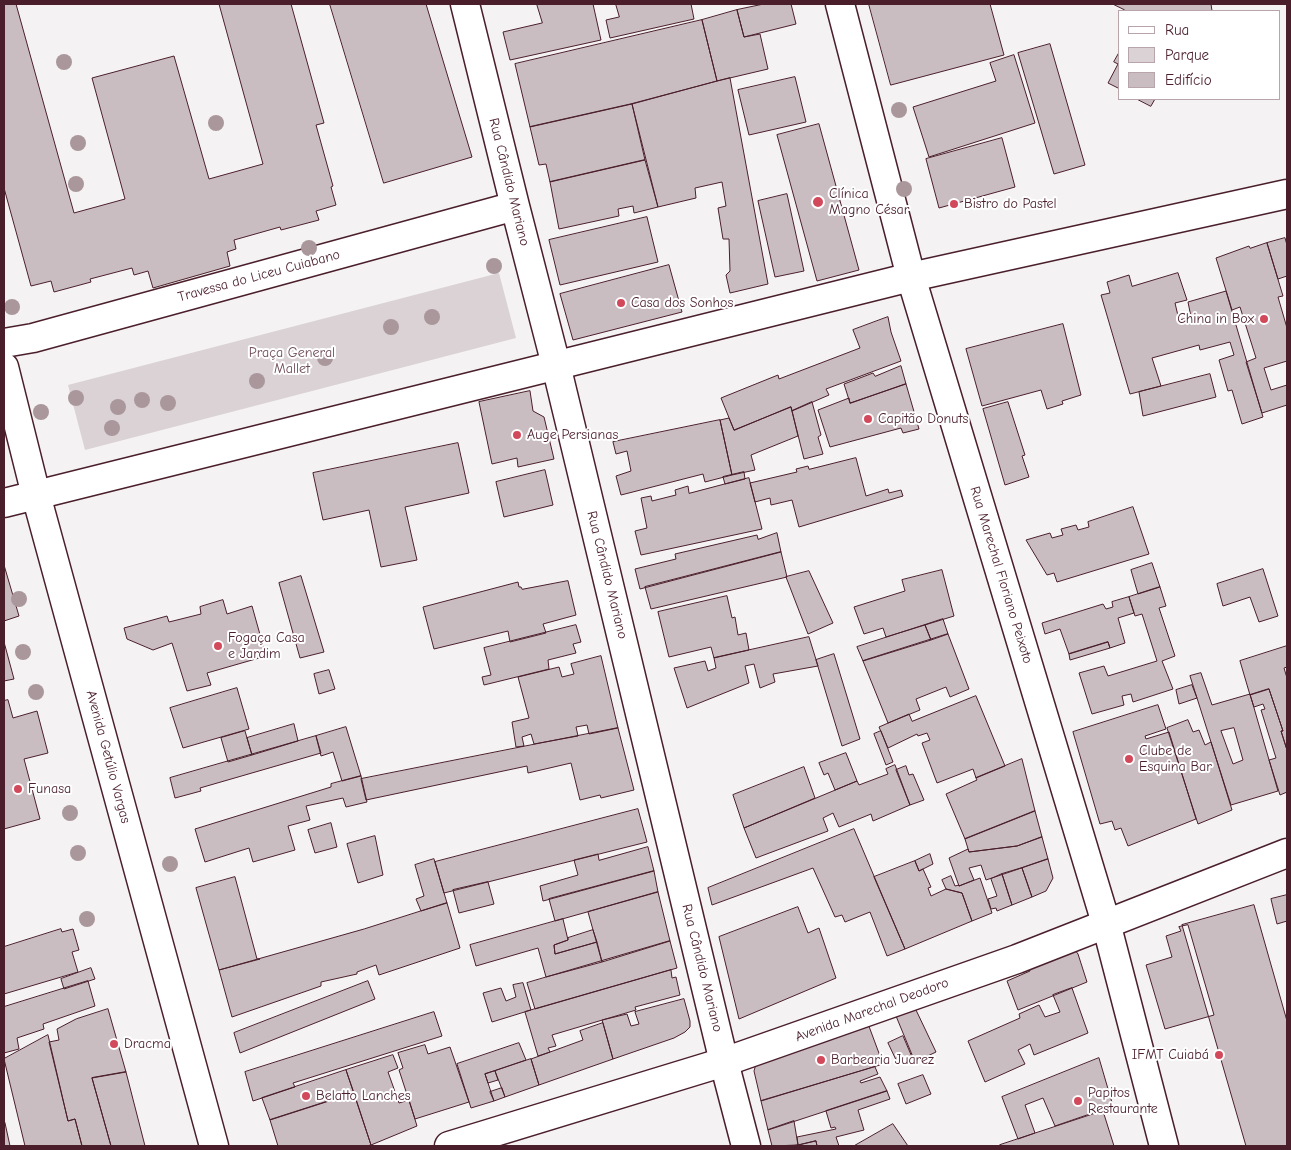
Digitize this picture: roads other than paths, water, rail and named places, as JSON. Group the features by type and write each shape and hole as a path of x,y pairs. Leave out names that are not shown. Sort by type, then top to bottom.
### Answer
{"main road":[{"name":"Rua Cândido Mariano","path":"465,4 556,365 724,1062 746,1146"},
{"name":"Rua Marechal Floriano Peixoto","path":"840,4 911,277 1106,923 1164,1146"},
{"path":"4,503 911,277 1287,194"},
{"name":"Travessa do Liceu Cuiabano","path":"4,343 33,338 515,206"},
{"name":"Avenida Getúlio Vargas","path":"4,367 36,495 214,1146"},
{"name":"Avenida Marechal Deodoro","path":"449,1146 724,1062 1017,958 1287,853"}],"place":[{"name":"Clínica Magno César","path":"818,202"},
{"name":"Bistro do Pastel","path":"954,204"},
{"name":"Casa dos Sonhos","path":"621,303"},
{"name":"China in Box","path":"1264,319"},
{"name":"Capitão Donuts","path":"868,419"},
{"name":"Auge Persianas","path":"517,435"},
{"name":"Fogaça Casa e Jardim","path":"218,646"},
{"name":"Clube de Esquina Bar","path":"1129,759"},
{"name":"Funasa","path":"18,789"},
{"name":"Dracma","path":"114,1044"},
{"name":"IFMT Cuiabá","path":"1219,1055"},
{"name":"Barbearia Juarez","path":"821,1060"},
{"name":"Belatto Lanches","path":"306,1096"},
{"name":"Papitos Restaurante","path":"1078,1101"}],"park label":[{"name":"Praça General Mallet","path":"292,362"}]}
